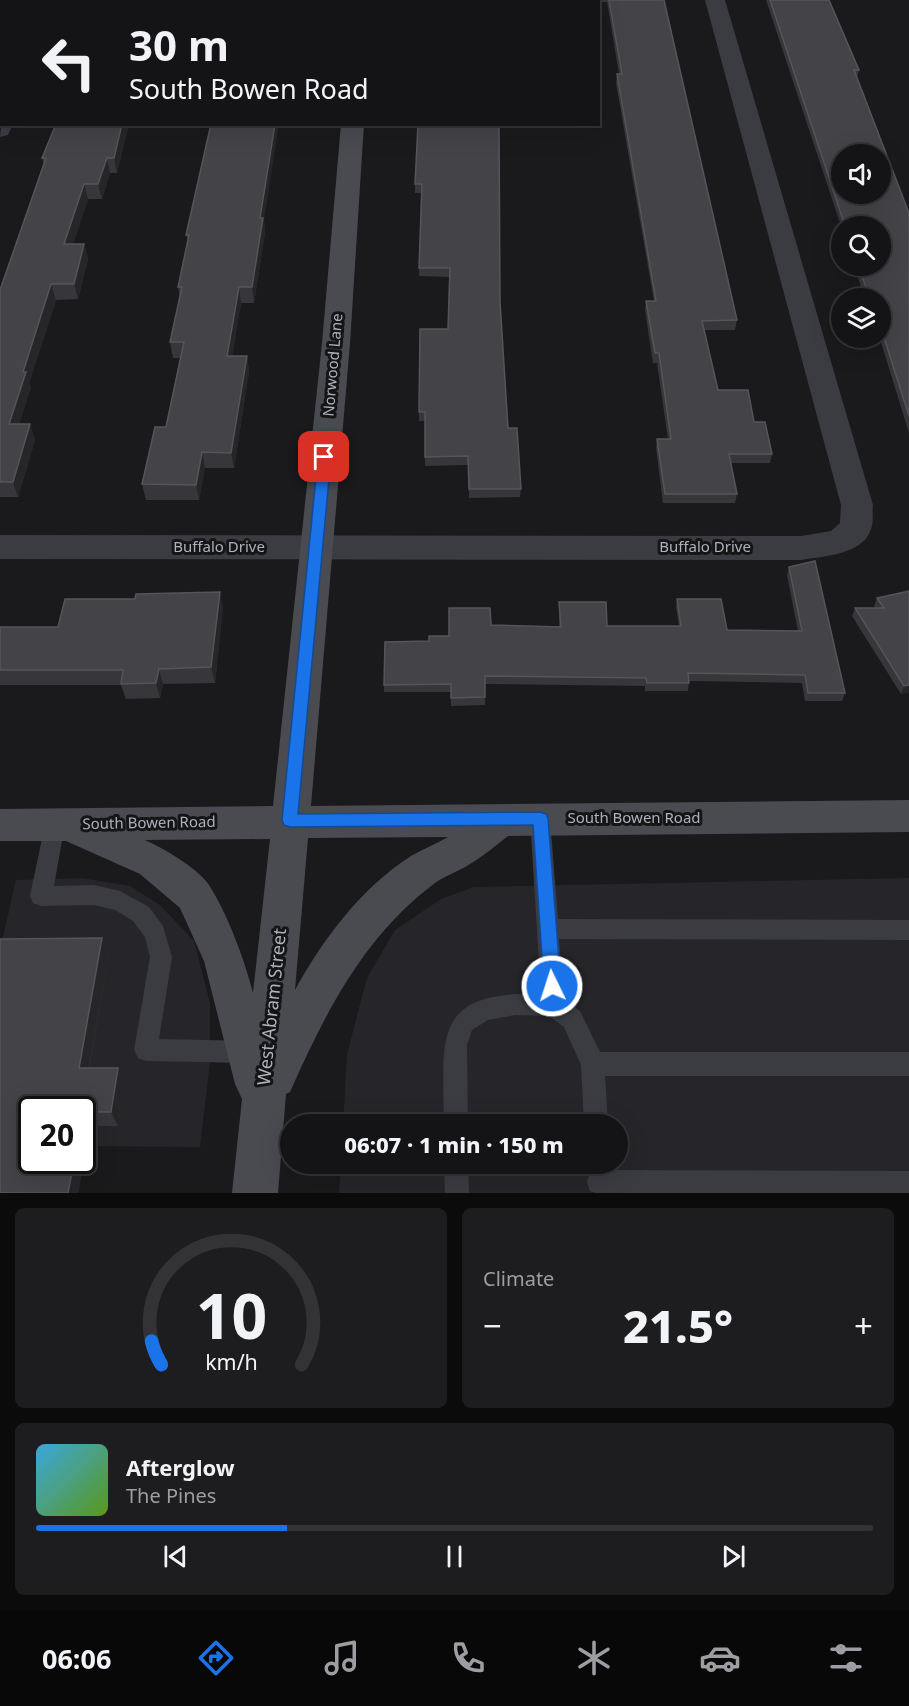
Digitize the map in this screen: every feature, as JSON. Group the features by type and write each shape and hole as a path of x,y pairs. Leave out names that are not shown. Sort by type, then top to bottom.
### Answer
{"main road":[{"name":"Norwood Lane","path":"290,820 336,343 353,126"},
{"name":"South Bowen Road","path":"0,825 290,820 909,816"},
{"path":"262,1106 299,1021 331,966 364,921 422,870 522,819"},
{"name":"West Abram Street","path":"255,1193 262,1106 258,1052 290,820"},
{"path":"61,824 154,862 194,896 224,960 258,1052"}],"street":[{"name":"Buffalo Drive","path":"0,547 801,548 840,541 856,528 857,505 715,0"}],"lane":[{"path":"522,819 548,929 554,1005"},
{"path":"61,824 41,896 94,895 120,901 141,914 155,933 161,957 146,1050 258,1052"},
{"path":"548,929 909,930"},
{"path":"456,1114 455,1045 463,1023 483,1010 515,1004 554,1005 572,1019 593,1064 595,1114"},
{"path":"593,1064 909,1064"},
{"path":"456,1174 457,1193"},
{"path":"598,1180 909,1183"}],"shaded area":[{"path":"82,878 130,886 160,905 194,941 210,1003 210,1062 200,1147 96,1146 96,1096 29,1096 0,950 16,880"},
{"path":"909,878 909,1193 339,1193 340,1174 628,1174 628,1114 344,1114 347,1054 367,978 395,930 441,899 474,887"}],"building":[{"path":"609,0 664,0 737,320 702,321 718,390 748,390 754,422 765,422 772,454 729,454 737,494 665,494 657,439 671,439 659,353 655,353 646,301 656,301 617,74 622,74"},
{"path":"770,0 829,0 859,70 854,70 882,144 831,144 831,184"},
{"path":"55,126 122,126 114,158 107,158 98,184 84,184 64,244 84,244 74,284 51,284 9,424 30,424 13,482 0,482 0,290 46,158 42,158"},
{"path":"211,126 275,126 252,287 239,287 227,356 247,356 231,453 202,452 196,485 142,484 155,427 166,427 184,342 170,342 182,287 178,287 189,235 186,235"},
{"path":"418,126 499,126 500,302 508,428 517,428 521,489 469,489 468,456 425,457 425,412 419,412 420,329 448,329 450,268 419,268 422,184 415,184"},
{"path":"891,166 909,213 909,416 887,348 891,348 891,288 866,288 862,276 891,276 891,216 842,216 838,204 891,204"},
{"path":"815,561 845,693 808,693 805,675 688,673 689,683 647,683 646,678 485,676 485,697 451,698 451,684 384,685 385,642 429,641 429,636 449,636 449,608 490,608 491,625 561,627 559,602 606,602 607,626 681,626 677,599 721,599 727,630 802,631 789,567"},
{"path":"909,591 909,685 904,686 855,608 884,608 877,598"},
{"path":"220,592 211,667 159,669 156,683 121,684 123,670 0,670 0,627 58,627 65,599 135,599 136,594"},
{"path":"102,938 79,1068 118,1068 111,1112 96,1112 96,1096 18,1096 18,1174 72,1174 68,1193 0,1193 0,939"}],"route":[{"path":"324,457 290,820 540,818 552,986"}]}
